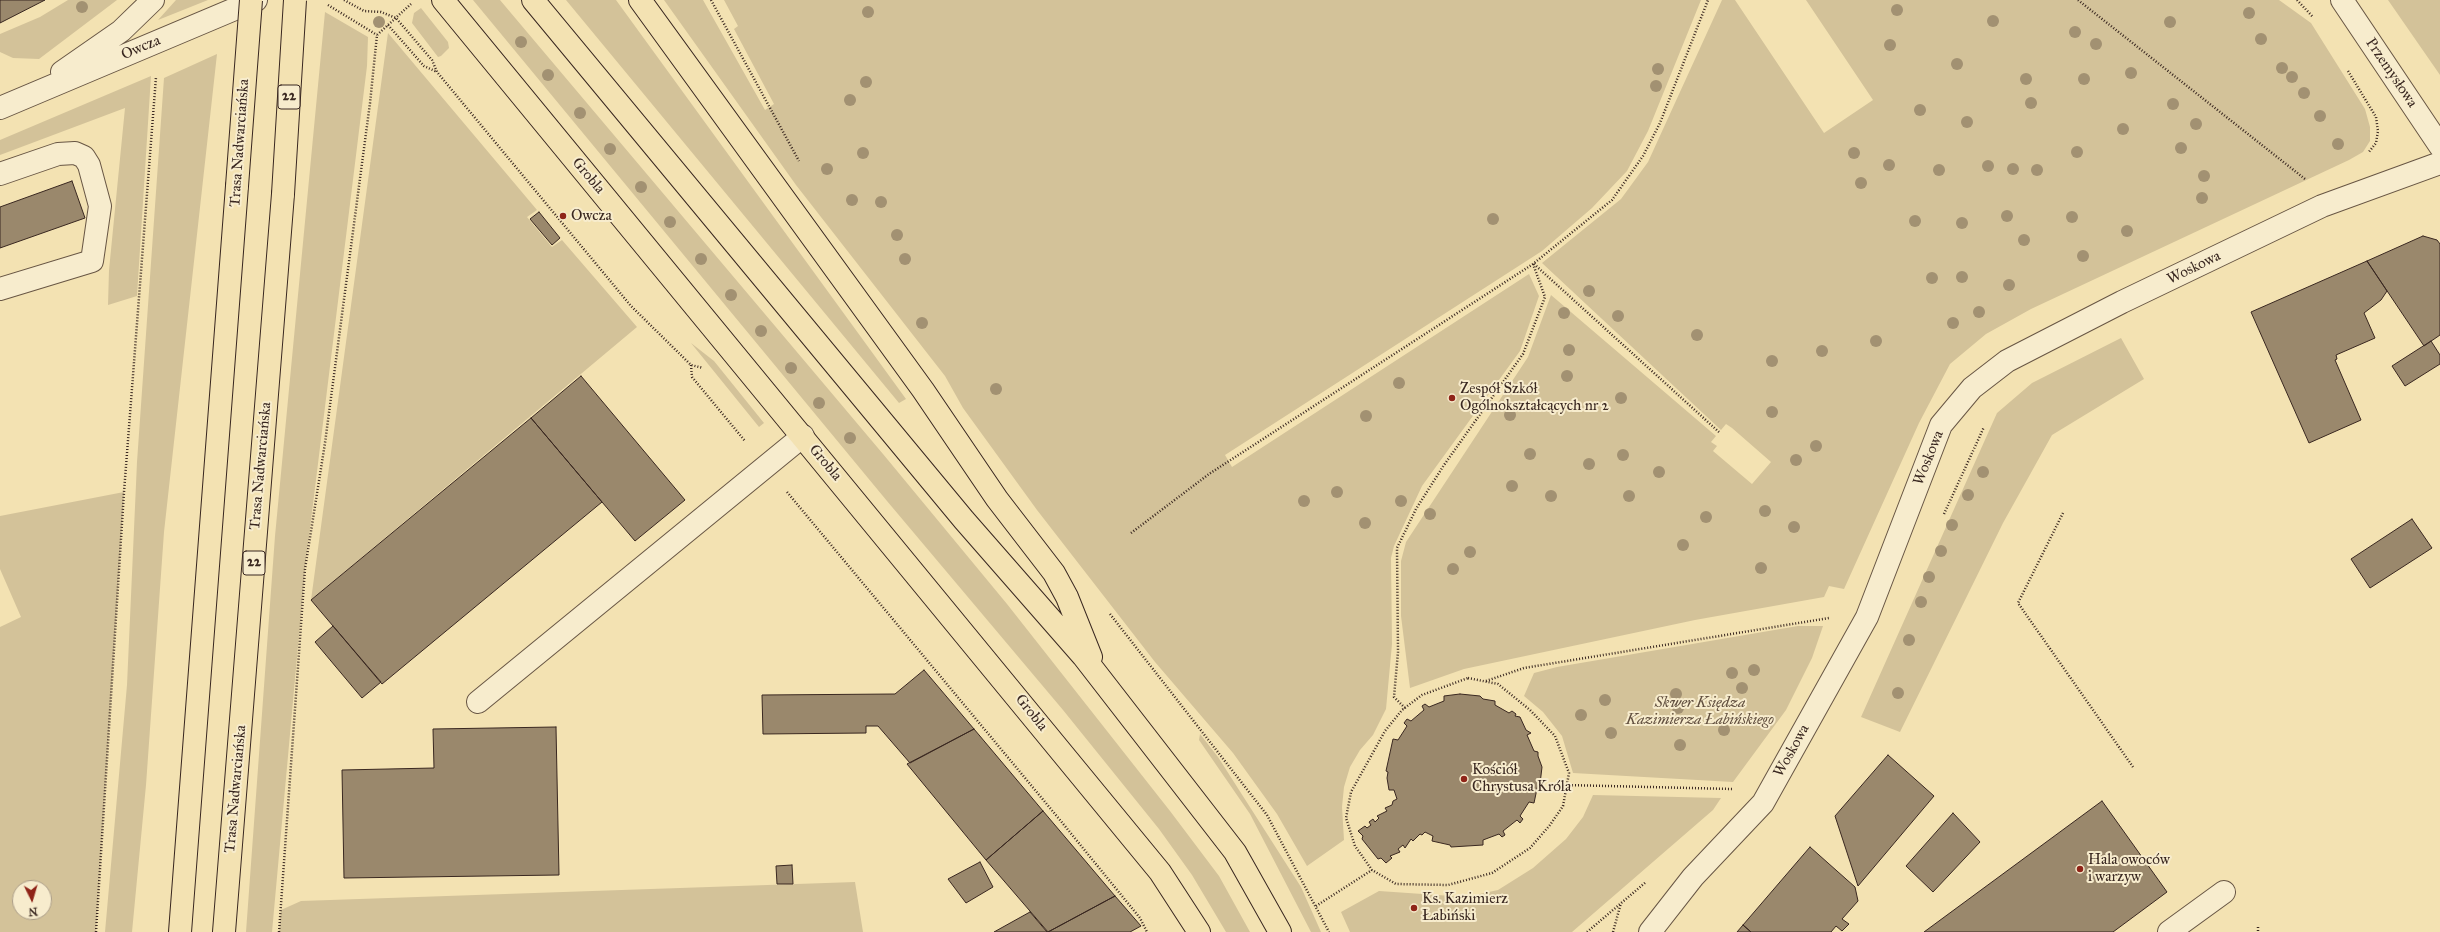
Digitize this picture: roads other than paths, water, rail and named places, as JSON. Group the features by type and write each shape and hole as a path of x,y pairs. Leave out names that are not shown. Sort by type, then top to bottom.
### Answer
{"main road":[{"name":"Trasa Nadwarciańska","path":"179,929 251,0"},
{"name":"Trasa Nadwarciańska","path":"224,932 283,194 295,0"},
{"name":"Grobla","path":"443,0 1160,872 1199,932"},
{"path":"532,0 964,520 1083,656 1235,852 1280,932"},
{"path":"640,0 923,390 997,499 1054,573 1067,597 1100,679"}],"street":[{"name":"Owcza","path":"27,96 121,31 153,0"},
{"name":"Owcza","path":"0,108 256,0"},
{"name":"Przemysłowa","path":"2342,0 2440,146"},
{"path":"0,174 58,154 75,153 84,157 89,165 100,206 92,261 0,290"},
{"name":"Woskowa","path":"1650,932 1692,877 1763,803 1869,612 1941,425 1972,388 2006,361 2322,206 2440,163"},
{"path":"478,702 803,436"},
{"path":"2169,932 2224,892"}],"place":[{"name":"Owcza","path":"563,216"},
{"name":"Zespół Szkół Ogólnokształcących nr 2","path":"1452,398"},
{"name":"Kościół Chrystusa Króla","path":"1464,779"},
{"name":"Hala owoców i warzyw","path":"2080,869"},
{"name":"Ks. Kazimierz Łabiński","path":"1414,908"}],"park label":[{"name":"Skwer Księdza Kazimierza Łabińskiego","path":"1700,712"}]}
